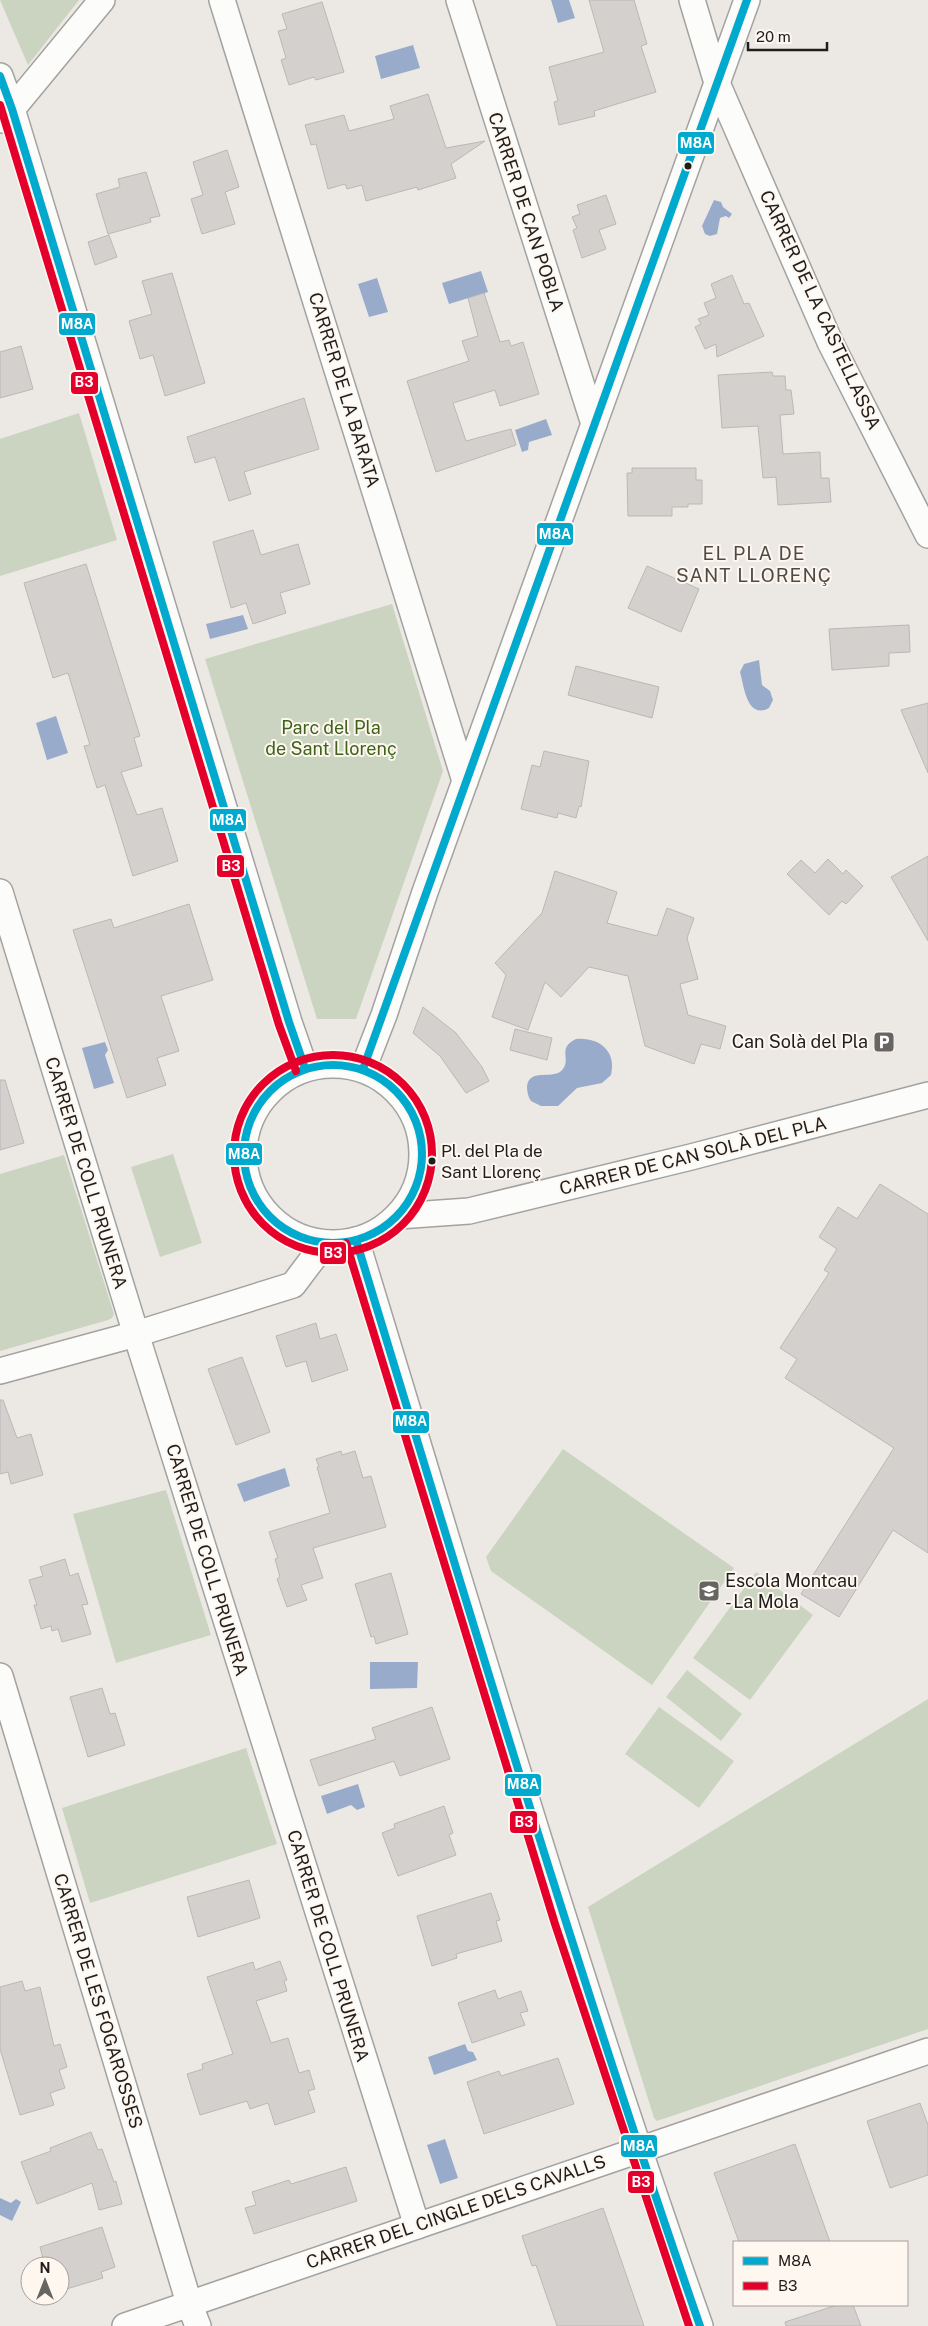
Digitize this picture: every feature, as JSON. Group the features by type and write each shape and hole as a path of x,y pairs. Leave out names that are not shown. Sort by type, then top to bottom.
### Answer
{"street":[{"path":"6,117 102,0"},
{"name":"CARRER DE LA BARATA","path":"222,0 465,780"},
{"name":"CARRER DE CAN POBLA","path":"459,0 594,424"},
{"name":"CARRER DE LA CASTELLASSA","path":"692,0 717,83 830,342 928,535"},
{"path":"363,1069 384,1015 465,780 747,0"},
{"path":"0,76 6,117 305,1068"},
{"name":"CARRER DE COLL PRUNERA","path":"0,892 136,1334 416,2226"},
{"path":"337,1064 363,1069 387,1082 403,1098 416,1119 420,1130 423,1151 420,1174 411,1199 398,1216 374,1234 356,1240 324,1244 299,1237 274,1222 256,1201 244,1173 243,1145 250,1117 264,1096 284,1078 305,1068 337,1064"},
{"name":"CARRER DE CAN SOLÀ DEL PLA","path":"398,1216 469,1211 709,1152 928,1095"},
{"path":"356,1240 542,1851 638,2149 700,2326"},
{"path":"0,1371 136,1334 293,1286 324,1244"},
{"name":"CARRER DE LES FOGAROSSES","path":"0,1676 189,2303 198,2326"},
{"name":"CARRER DEL CINGLE DELS CAVALLS","path":"126,2326 928,2051"}],"green space":[{"path":"0,0 79,0 28,65"},
{"path":"79,413 117,540 0,576 0,439"},
{"name":"Parc del Pla de Sant Llorenç","path":"392,604 443,771 356,1019 317,1019 205,659"},
{"path":"173,1154 202,1243 160,1257 131,1167"},
{"path":"64,1155 114,1314 108,1320 0,1351 0,1174"},
{"path":"563,1449 734,1568 652,1685 491,1571 486,1557"},
{"path":"166,1490 211,1635 116,1663 73,1514"},
{"path":"756,1572 813,1615 750,1700 693,1658"},
{"path":"687,1670 742,1714 721,1741 666,1697"},
{"path":"928,1699 928,2029 657,2121 654,2118 588,1907"},
{"path":"659,1707 734,1761 699,1808 625,1754"},
{"path":"246,1748 277,1844 90,1903 62,1808"}],"water":[{"path":"551,0 569,0 575,18 558,23"},
{"path":"413,45 420,68 381,79 375,56"},
{"path":"714,200 721,202 723,207 732,214 729,218 726,216 720,218 717,234 710,236 705,234 702,226"},
{"path":"481,271 488,292 449,304 442,283"},
{"path":"377,278 388,312 369,317 358,284"},
{"path":"546,419 552,435 529,442 528,450 522,452 515,430"},
{"path":"243,615 248,629 210,639 206,624"},
{"path":"759,660 762,685 770,691 773,700 769,708 762,710 751,706 745,693 740,672 744,664"},
{"path":"56,716 68,753 47,760 36,723"},
{"path":"576,1039 592,1040 604,1047 611,1059 611,1075 602,1083 577,1088 558,1106 541,1106 531,1101 527,1090 529,1080 537,1075 554,1074 563,1069 566,1061 567,1046"},
{"path":"105,1042 108,1050 105,1055 114,1083 94,1089 82,1048"},
{"path":"285,1468 290,1486 244,1502 237,1484"},
{"path":"370,1662 418,1662 417,1688 370,1689"},
{"path":"358,1784 365,1807 357,1810 351,1805 327,1814 321,1796"},
{"path":"465,2044 468,2051 473,2052 477,2060 434,2075 428,2057"},
{"path":"445,2139 458,2178 440,2184 427,2145"},
{"path":"0,2198 11,2203 16,2199 21,2202 12,2221 0,2215"}],"building":[{"path":"589,0 634,0 647,44 641,46 656,92 594,111 595,116 559,125 554,102 558,101 549,67 604,52"},
{"path":"322,2 344,72 316,80 314,77 289,85 281,60 286,58 278,31 287,29 282,14"},
{"path":"428,94 446,148 485,141 451,164 456,178 418,190 417,187 366,201 362,185 347,189 345,184 328,189 316,144 311,145 305,125 344,115 349,131 394,119 390,106"},
{"path":"227,150 239,187 225,192 235,224 202,234 191,199 203,195 193,162"},
{"path":"146,172 160,216 150,218 151,222 108,234 96,194 120,187 118,179"},
{"path":"606,195 616,224 599,230 606,249 582,258 573,230 577,228 572,217 580,214 577,205"},
{"path":"109,235 117,257 95,265 88,242"},
{"path":"172,273 205,383 165,396 153,355 140,359 129,321 152,314 142,281"},
{"path":"732,275 744,304 749,303 764,336 717,357 716,344 705,349 695,327 701,324 698,319 709,315 704,303 716,298 711,284"},
{"path":"484,293 500,342 509,340 511,346 523,342 539,394 500,406 495,390 453,403 466,441 511,429 516,445 436,472 407,381 469,361 462,341 478,336 468,298"},
{"path":"21,346 33,389 0,398 0,352"},
{"path":"772,372 773,376 785,376 786,390 791,390 794,414 780,415 783,454 820,452 821,478 829,478 831,502 778,505 776,477 763,478 758,426 722,428 718,375"},
{"path":"304,398 319,449 244,472 251,494 229,501 215,457 195,463 187,437"},
{"path":"632,468 696,468 696,480 702,480 702,504 688,504 688,507 672,507 672,516 628,516 627,473 632,473"},
{"path":"253,530 261,555 298,544 310,584 280,593 286,613 253,624 246,603 231,608 213,542"},
{"path":"86,564 140,736 134,738 142,766 121,772 137,815 162,808 178,861 133,876 105,785 97,788 84,746 90,745 68,673 53,678 24,583"},
{"path":"647,566 699,589 681,632 628,608"},
{"path":"909,625 910,652 889,653 889,666 832,670 829,629"},
{"path":"576,666 659,687 652,718 568,695"},
{"path":"928,703 928,773 901,710"},
{"path":"544,751 589,761 581,807 579,806 576,818 558,813 557,818 521,809 532,765 540,767"},
{"path":"928,856 928,941 891,877"},
{"path":"828,859 843,874 846,870 863,886 846,904 842,901 829,915 787,874 801,860 815,873"},
{"path":"555,871 617,892 607,923 657,936 667,908 694,918 687,938 698,979 680,984 688,1015 726,1026 720,1049 701,1044 694,1064 645,1046 628,976 589,967 561,997 545,982 528,1030 492,1017 506,975 495,963 542,913"},
{"path":"189,904 213,980 161,996 179,1051 157,1058 166,1085 127,1098 73,930 111,919 114,928"},
{"path":"423,1007 456,1033 482,1067 489,1081 466,1093 440,1056 413,1033"},
{"path":"515,1029 552,1038 547,1060 510,1050"},
{"path":"0,1080 5,1080 24,1143 0,1150"},
{"path":"880,1184 928,1214 928,1553 893,1530 839,1617 801,1594 894,1448 785,1378 797,1359 780,1348 829,1273 824,1270 837,1249 819,1237 838,1207 857,1219"},
{"path":"316,1323 320,1339 336,1334 348,1370 312,1382 306,1361 286,1367 276,1336"},
{"path":"242,1357 270,1432 236,1445 208,1369"},
{"path":"0,1400 3,1400 17,1438 31,1434 43,1475 11,1484 8,1472 0,1474"},
{"path":"341,1451 342,1455 355,1451 363,1478 371,1476 386,1527 313,1548 323,1578 301,1585 307,1600 287,1607 277,1579 280,1577 275,1559 278,1558 269,1532 330,1513 316,1459"},
{"path":"65,1559 70,1576 78,1573 88,1604 82,1605 91,1634 62,1642 58,1629 52,1631 51,1626 41,1629 34,1605 37,1605 29,1580 43,1576 40,1567"},
{"path":"391,1573 408,1634 376,1644 374,1636 371,1637 355,1584"},
{"path":"102,1688 110,1714 115,1713 125,1745 88,1757 70,1697"},
{"path":"432,1707 450,1759 400,1776 394,1761 319,1786 310,1760 376,1739 372,1728"},
{"path":"444,1806 453,1833 449,1835 456,1855 398,1876 382,1833 395,1828 394,1824"},
{"path":"249,1880 260,1918 198,1937 187,1897"},
{"path":"491,1893 500,1920 496,1921 502,1941 456,1954 457,1958 432,1966 417,1916"},
{"path":"280,1961 287,1980 284,1981 287,1991 256,2001 271,2043 288,2038 299,2073 309,2070 315,2089 308,2091 315,2112 275,2125 268,2103 250,2109 247,2101 200,2115 187,2074 203,2069 202,2064 233,2054 207,1977 253,1962 255,1970"},
{"path":"22,1981 25,1991 40,1987 54,2046 60,2044 67,2067 59,2070 65,2088 50,2093 54,2105 20,2115 0,2049 0,1987"},
{"path":"495,1990 498,1999 521,1991 528,2011 520,2013 525,2025 472,2043 458,2003"},
{"path":"558,2058 574,2104 484,2134 467,2082 499,2071 501,2076"},
{"path":"920,2103 928,2125 928,2175 890,2188 867,2121"},
{"path":"91,2132 98,2150 102,2149 114,2182 116,2181 122,2204 99,2210 92,2183 37,2204 21,2162 51,2151 50,2148"},
{"path":"795,2144 830,2241 739,2241 714,2173"},
{"path":"346,2167 357,2201 254,2234 245,2208 256,2205 252,2192 289,2180 291,2184"},
{"path":"603,2208 644,2326 557,2326 536,2265 532,2266 522,2236"},
{"path":"102,2227 115,2267 101,2272 103,2278 70,2288 70,2256 42,2256 40,2247"},
{"path":"834,2306 853,2306 861,2326 786,2326 785,2322"}],"transit line":[{"name":"M8A","path":"363,1069 747,0"},
{"name":"M8A","path":"0,76 12,109 289,1022 305,1068"},
{"name":"B3","path":"0,105 279,1025 296,1071"},
{"name":"B3","path":"323,1055 343,1055 362,1059 380,1066 396,1077 410,1091 425,1116 432,1144 432,1154 428,1183 421,1201 410,1217 396,1231 380,1242 362,1249 343,1253 323,1253 304,1249 286,1242 270,1231 256,1217 245,1201 238,1183 234,1164 234,1144 238,1125 245,1107 256,1091 270,1077 286,1066 304,1059 323,1055"},
{"name":"M8A","path":"324,1065 342,1065 359,1068 375,1075 390,1085 402,1097 412,1112 419,1128 422,1154 421,1171 416,1188 402,1211 390,1223 375,1233 359,1240 342,1243 324,1243 307,1240 291,1233 276,1223 264,1211 254,1196 247,1180 244,1163 244,1145 247,1128 254,1112 264,1097 276,1085 291,1075 307,1068 324,1065"},
{"name":"M8A","path":"356,1240 565,1920 700,2326"},
{"name":"B3","path":"346,1243 555,1924 689,2326"}],"place":[{"name":"Can Solà del Pla","path":"884,1042"},
{"name":"Pl. del Pla de Sant Llorenç","path":"432,1161"},
{"name":"Escola Montcau - La Mola","path":"709,1591"}],"district":[{"name":"EL PLA DE SANT LLORENÇ","path":"754,564"}]}
